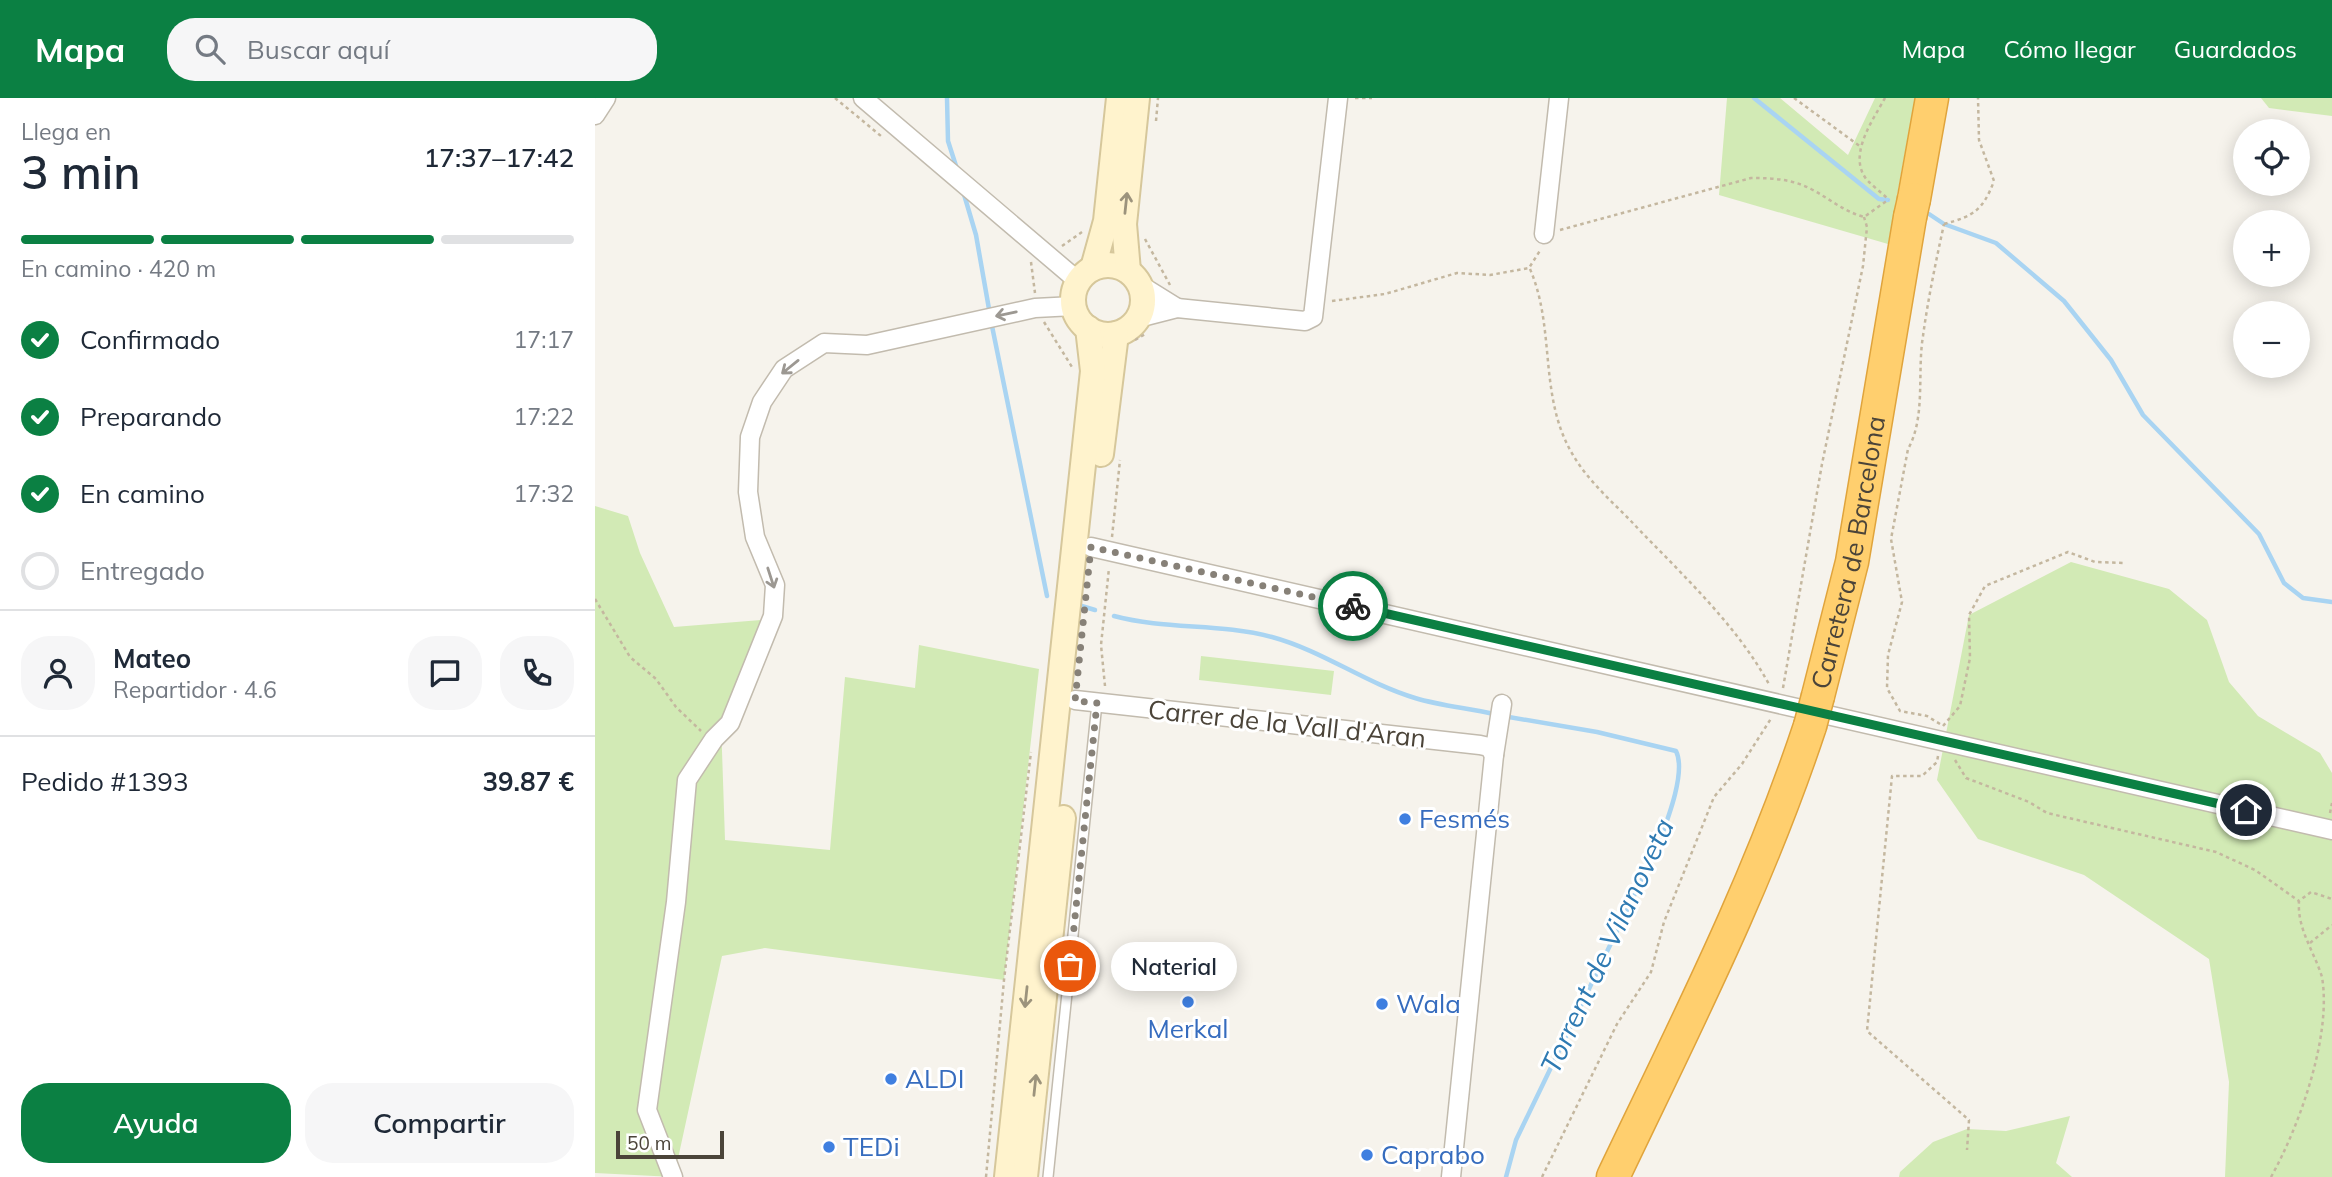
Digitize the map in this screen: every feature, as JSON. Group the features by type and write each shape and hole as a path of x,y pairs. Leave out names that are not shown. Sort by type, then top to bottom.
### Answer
{"highway":[{"name":"Carretera de Barcelona","path":"1612,1177 1737,920 1788,792 1814,711 1852,562 1921,211 1932,98"}],"street":[{"path":"595,115 605,98"},
{"path":"863,98 971,189 1038,257 1086,275 1111,265 1177,308 1305,321 1315,310 1338,98"},
{"path":"1119,98 1106,221 1074,306 1080,321 1102,334 1135,330 1177,308"},
{"path":"1025,1177 1092,703 1077,605 1101,548 1135,330 1143,302 1134,278 1124,223 1137,98"},
{"path":"1544,234 1559,98"},
{"path":"673,1177 647,1110 676,902 687,780 714,739 730,723 773,616 775,585 755,537 748,492 750,437 762,402 784,369 824,342 867,345 1035,308 1074,306"},
{"path":"1007,1177 1077,605 1093,371 1088,328"},
{"path":"1101,548 2332,830"},
{"name":"Carrer de la Vall d'Aran","path":"1092,703 1480,745 1489,747 1494,755"},
{"path":"1451,1177 1494,755 1502,704"}],"lane":[{"path":"1048,1177 1092,703"}],"path":[{"path":"835,98 886,141"},
{"path":"1155,124 1158,98"},
{"path":"1794,98 1861,147"},
{"path":"1864,217 1888,200 1867,180 1861,169 1861,147 1885,98"},
{"path":"1921,211 1944,223 1963,218 1985,205 1994,181 1979,140 1979,98"},
{"path":"1315,310 1385,294 1457,273 1490,275 1529,268 1539,256 1544,234 1751,178 1778,178 1809,188 1846,212 1864,217"},
{"path":"1542,1177 1617,1024 1651,972 1664,922 1714,797 1742,764 1780,704 1822,464 1863,266 1867,227 1864,217"},
{"path":"1944,223 1923,337 1913,440 1908,449 1891,539 1902,602 1888,655 1887,688 1900,711 1927,716 1943,726 1960,706 1970,658 1969,615 1985,586 2068,552 2095,562 2123,563"},
{"path":"1075,356 1073,369 1035,308 1033,268 1038,257 1072,242 1085,226"},
{"path":"1143,236 1176,295 1177,308"},
{"path":"1033,268 1038,257"},
{"path":"1529,268 1538,288 1544,318 1547,372 1556,417 1572,454 1593,482 1711,606 1761,668 1780,704"},
{"path":"1092,703 1101,645 1101,548 1120,456"},
{"path":"595,598 630,657 656,679 676,707 714,739"},
{"path":"1942,739 1966,778 2029,802 2047,813 2216,852 2255,870 2299,901"},
{"path":"1942,739 1937,762 1922,776 1892,776 1867,1031 1969,1119 1967,1150"},
{"path":"986,1177 1004,980 1032,746"},
{"path":"2270,1177 2313,1080 2322,1042 2323,979 2298,917 2299,901 2311,892 2332,899"},
{"path":"2309,944 2332,925"}],"green space":[{"path":"1727,98 1780,98 1848,155 1875,98 1915,98 1888,244 1719,195"},
{"path":"2261,98 2332,98 2332,116 2269,108"},
{"path":"595,506 628,516 640,553 674,627 761,620 721,721 725,840 830,850 845,677 915,688 919,645 1039,669 1004,980 765,948 722,956 674,1177 595,1173"},
{"path":"2071,562 2169,589 2207,620 2229,682 2258,716 2320,753 2332,773 2332,1177 2225,1177 2229,1082 2209,959 2084,875 1978,839 1937,780 1969,615"},
{"path":"1201,656 1334,671 1331,695 1199,680"},
{"path":"2070,1116 2056,1163 2072,1177 1899,1177 1900,1172 1933,1142 1967,1129 2006,1131"}],"waterway":[{"path":"947,98 948,141 957,169"},
{"path":"1754,98 1879,199 1888,200"},
{"name":"Torrent de Vilanoveta","path":"963,191 976,235 989,309"},
{"path":"1929,214 1944,224 1996,243 2064,301 2111,360 2143,415 2259,534 2284,583 2303,598 2332,602"},
{"path":"992,326 1047,596"},
{"path":"1075,604 1095,610"},
{"path":"1114,616 1272,637 1309,650 1397,692 1435,703 1494,714"},
{"name":"Torrent de Vilanoveta","path":"1503,716 1597,732 1676,751 1679,761 1674,800 1657,848 1516,1140 1506,1177"}],"way so far":[{"path":"1070,966 1097,703 1075,701 1091,547 1353,606"}],"place":[{"name":"Fesmés","path":"1405,819"},
{"name":"Naterial","path":"1070,966"},
{"name":"Merkal","path":"1188,1002"},
{"name":"Wala","path":"1382,1004"},
{"name":"ALDI","path":"891,1079"},
{"name":"TEDi","path":"829,1147"},
{"name":"Caprabo","path":"1367,1155"}],"route":[{"path":"1353,606 2246,810"}]}
